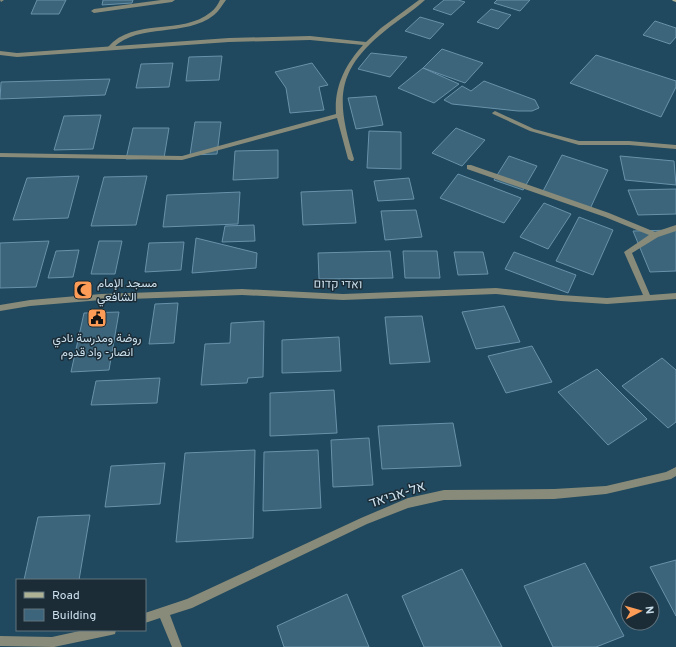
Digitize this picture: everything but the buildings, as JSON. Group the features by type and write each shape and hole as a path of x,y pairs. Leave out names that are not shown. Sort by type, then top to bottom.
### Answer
{"street":[{"path":"94,11 172,0"},
{"path":"111,48 115,41 126,36 197,22 212,15 223,0"},
{"path":"350,159 340,115 339,96 347,67 368,44 392,22 422,0"},
{"path":"0,53 17,55 229,40 310,38 368,44"},
{"path":"495,113 532,130 579,142 629,143 676,147"},
{"path":"0,155 182,158 340,115"},
{"path":"469,167 607,215 655,235"},
{"path":"648,298 628,252 655,235 676,228"},
{"name":"ואדי קדום","path":"0,308 30,303 101,297 242,292 343,297 496,291 607,301 676,296"},
{"name":"אל-אביאד","path":"146,618 188,604 364,521 408,503 444,495 554,494 606,490 668,476 676,471"},
{"path":"163,612 177,647"},
{"path":"0,641 52,642 106,631"}],"place":[{"name":"مسجد الإمام الشافعي","path":"83,290"},
{"name":"روضة ومدرسة نادي انصار- واد قدوم","path":"97,318"}]}
